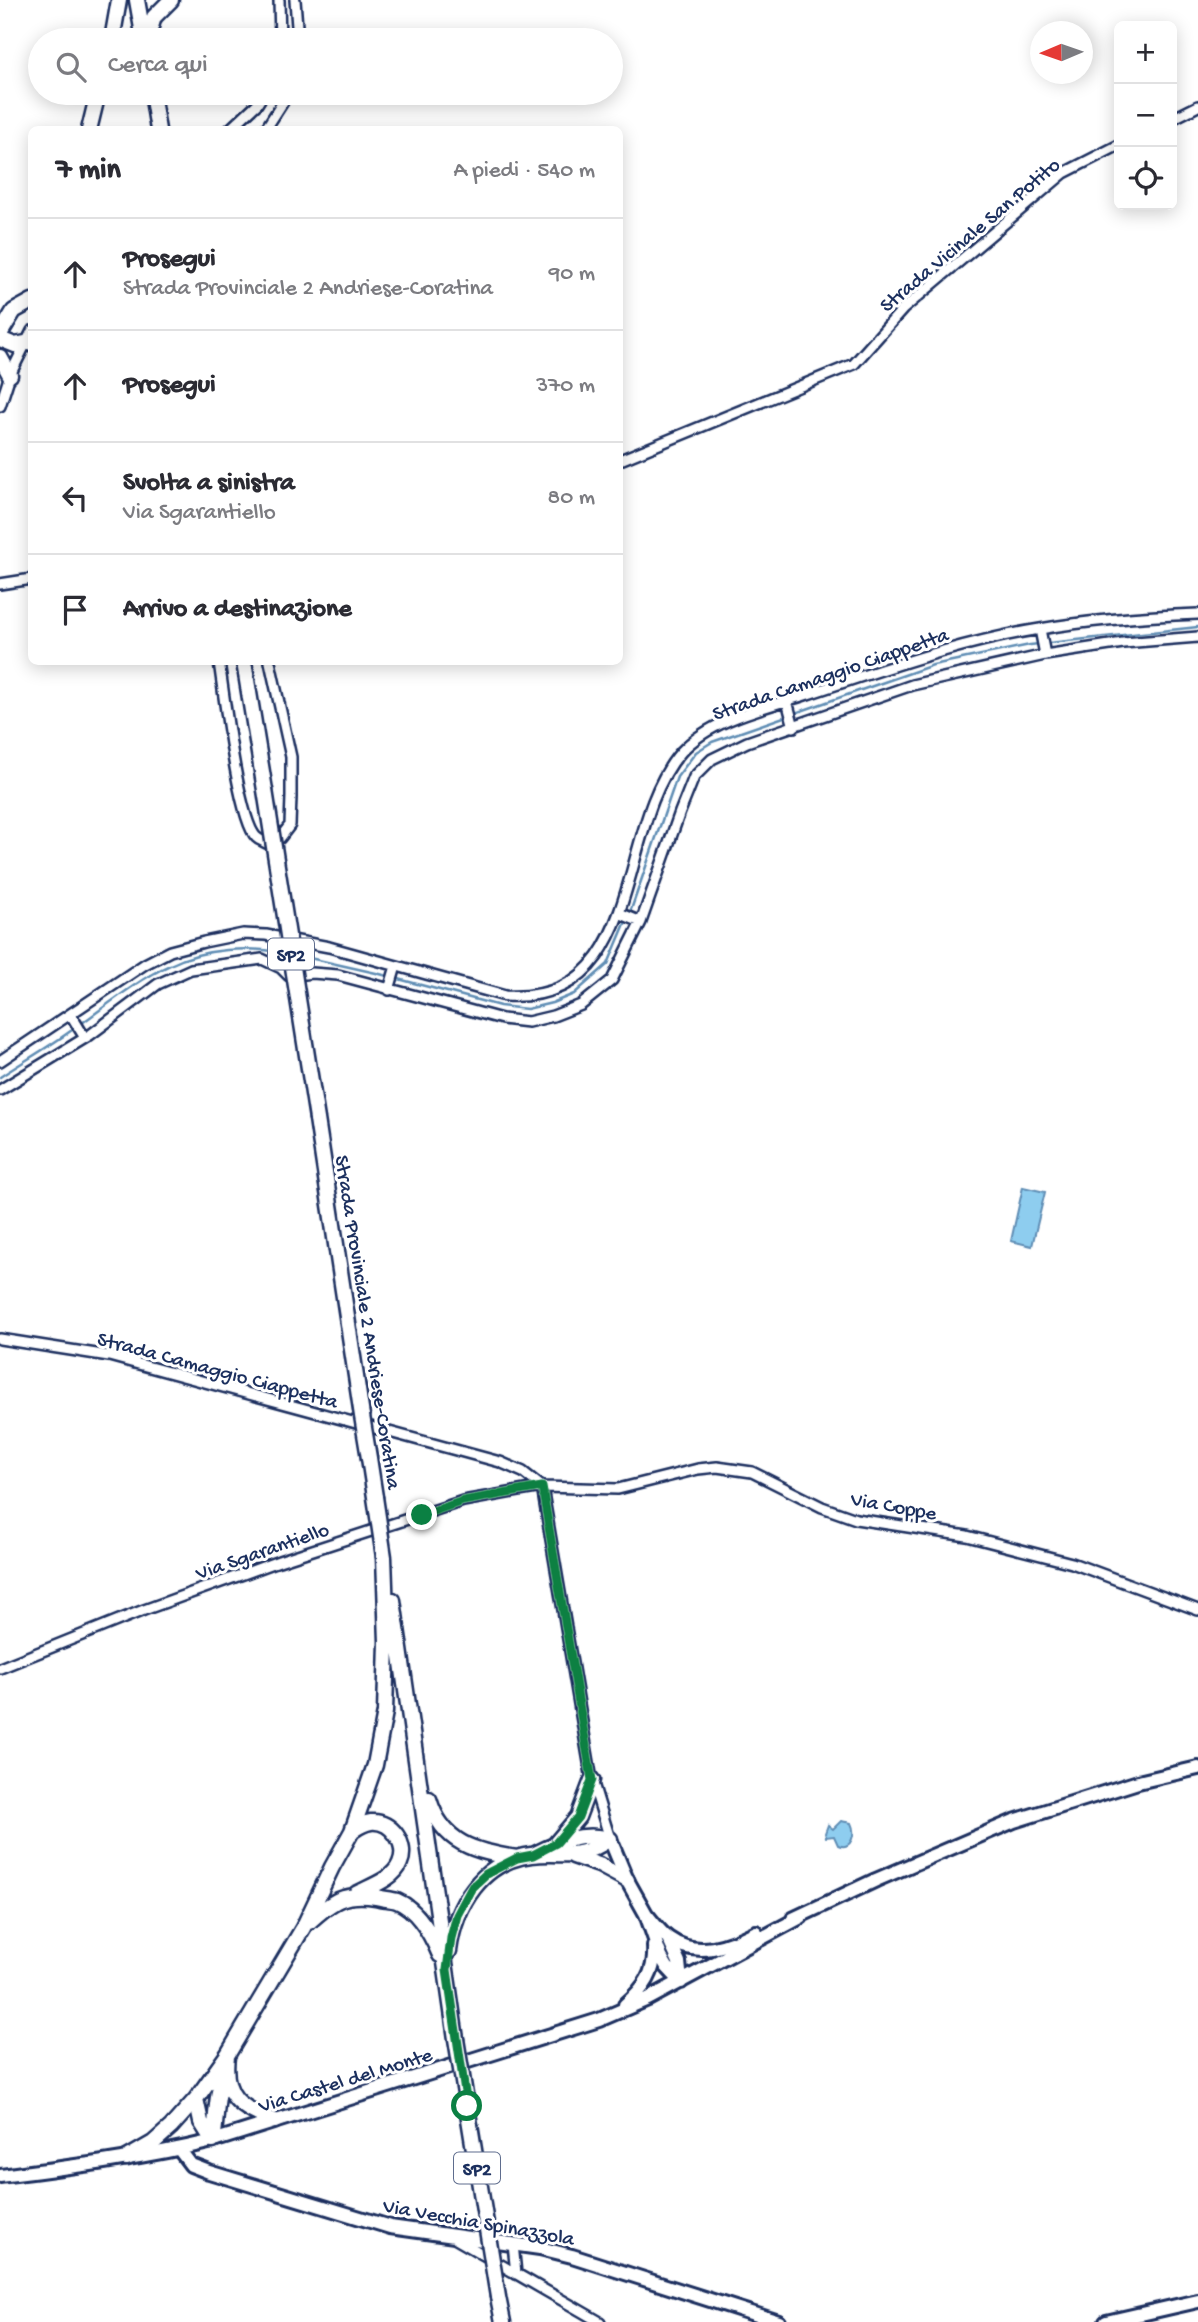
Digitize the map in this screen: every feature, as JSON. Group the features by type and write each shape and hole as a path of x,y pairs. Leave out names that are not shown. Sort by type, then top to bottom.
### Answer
{"main road":[{"path":"113,28 119,0"},
{"path":"137,0 143,28"},
{"path":"150,28 154,17 171,0"},
{"path":"90,126 95,105"},
{"path":"153,105 157,126"},
{"path":"28,303 14,312 0,336 15,345 28,338"},
{"path":"0,357 10,375"},
{"name":"Strada Provinciale 2 Andriese-Coratina","path":"244,665 384,1557 394,1604 456,2039 503,2322"},
{"path":"127,2158 153,2143 171,2127 196,2099 228,2054 303,1928 331,1867 352,1831 375,1765 385,1712 387,1642 384,1557"},
{"path":"415,1751 434,1814 454,1839 481,1853 517,1858"},
{"path":"668,1938 690,1949 712,1950 801,1917 876,1880 1014,1821 1138,1782 1198,1768"},
{"path":"556,1843 578,1817 592,1780"},
{"path":"303,1928 323,1909 391,1875 401,1863 401,1845 396,1833 385,1824 378,1822 361,1825 352,1831"},
{"path":"533,1855 556,1843 590,1834 610,1839"},
{"path":"572,1856 593,1850 610,1839"},
{"path":"610,1839 627,1880 646,1914 667,1967 681,1982"},
{"path":"447,1970 457,1915 472,1887 486,1874 517,1858 533,1855 572,1856 599,1864 627,1880"},
{"path":"356,1894 399,1902 420,1918 447,1970"},
{"path":"646,1914 668,1938 679,1962 681,1982"},
{"name":"Via Castel del Monte","path":"0,2176 127,2158 213,2141 615,2014 681,1982 801,1917"},
{"path":"615,2014 649,1979 653,1967 653,1935"},
{"path":"213,2141 219,2091 228,2054"},
{"path":"225,2074 233,2096 240,2105 250,2112 275,2121"},
{"path":"196,2099 201,2122 213,2141"},
{"name":"Via Vecchia Spinazzola","path":"179,2149 191,2165 209,2172 390,2227 454,2238 513,2244 572,2256 779,2322"},
{"path":"1106,2322 1198,2301"}],"street":[{"path":"279,0 280,28"},
{"path":"295,0 297,28"},
{"path":"233,126 256,105"},
{"path":"268,126 281,105"},
{"path":"1177,116 1198,106"},
{"name":"Strada Vicinale San Potito","path":"623,459 854,364 903,309 1064,173 1115,147"},
{"path":"0,406 10,375 28,339"},
{"path":"0,584 28,580"},
{"name":"Strada Camaggio Ciappetta","path":"0,1061 145,964 170,951 243,934 266,935 329,947 505,996 527,997 548,993 589,968 602,951 619,913 661,778 682,750 717,725 950,649 1040,628 1198,614"},
{"path":"1040,628 1045,654"},
{"path":"0,1090 85,1038 158,984 191,969 234,962 262,959 281,968 289,976 312,973 338,975 502,1019 528,1022 552,1016 581,1005 612,980 641,922 694,777 712,759 747,742 912,685 1045,654 1123,643 1198,637"},
{"path":"219,665 241,795 256,837 266,843 280,838 290,825 291,797 290,757 271,665"},
{"path":"787,701 794,727"},
{"path":"619,913 641,922"},
{"path":"389,990 396,966"},
{"path":"71,1015 85,1038"},
{"name":"Strada Camaggio Ciappetta","path":"0,1339 109,1356 500,1462 523,1472 542,1487"},
{"name":"Via Coppe","path":"542,1487 618,1489 698,1469 735,1468 773,1481 822,1507 856,1519 967,1536 1072,1563 1198,1610"},
{"path":"542,1487 592,1780 610,1839"},
{"name":"Via Sgarantiello","path":"0,1668 144,1610 279,1561 463,1501 542,1487"},
{"path":"454,2238 600,2322"},
{"path":"513,2244 516,2274"}],"water":[{"path":"1023,1187 1045,1192 1032,1246 1011,1241"},
{"path":"841,1821 851,1823 853,1831 850,1843 843,1846 838,1845 834,1836 826,1837 825,1833 828,1825 833,1829"}],"waterway":[{"path":"296,955 500,1006 527,1009 552,1003 574,994 608,964 632,907 677,777 696,752 712,742 933,665 1030,645 1198,627"},
{"path":"0,1077 132,987 183,959 242,949 286,953"}],"route":[{"path":"422,1515 463,1501 542,1487 592,1780 578,1817 556,1843 486,1874 472,1887 457,1915 447,1970 467,2106"}]}
